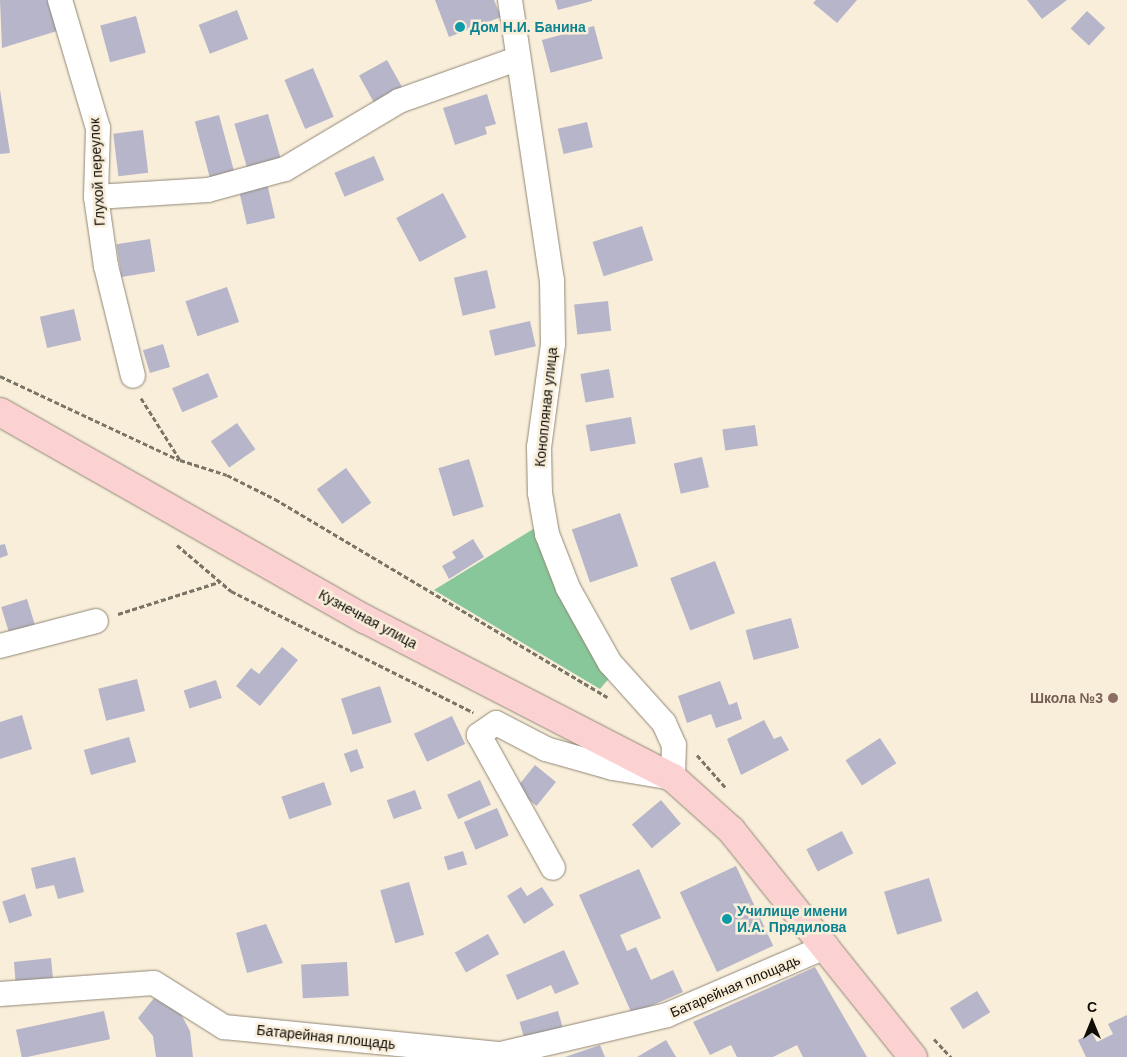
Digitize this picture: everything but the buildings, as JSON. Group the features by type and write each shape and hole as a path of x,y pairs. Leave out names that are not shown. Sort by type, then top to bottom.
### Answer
{"main road":[{"name":"Кузнечная улица","path":"0,412 365,619 673,778 730,830 827,946"},
{"path":"827,946 913,1057"}],"street":[{"name":"Глухой переулок","path":"60,0 98,128 96,197 106,266 133,376"},
{"name":"Конопляная улица","path":"510,0 517,59 552,280 550,394 540,447 540,493 547,534 568,588 610,663 664,723 674,745 673,778"},
{"path":"96,197 208,190 285,168 399,101 517,59"},
{"path":"0,646 96,621"},
{"path":"553,868 480,735 496,723 546,749 613,768 673,778"},
{"name":"Батарейная площадь","path":"0,994 154,983 224,1026 501,1054 667,1015 827,946"}],"path":[{"path":"0,376 180,460"},
{"path":"170,538 220,581 496,723"},
{"path":"96,621 220,581"}],"green space":[{"path":"535,528 610,677 600,689 434,590"}],"place":[{"name":"Дом Н.И. Банина","path":"460,27"},
{"name":"Школа №3","path":"1113,698"},
{"name":"Училище имени И.А. Прядилова","path":"727,919"}]}
